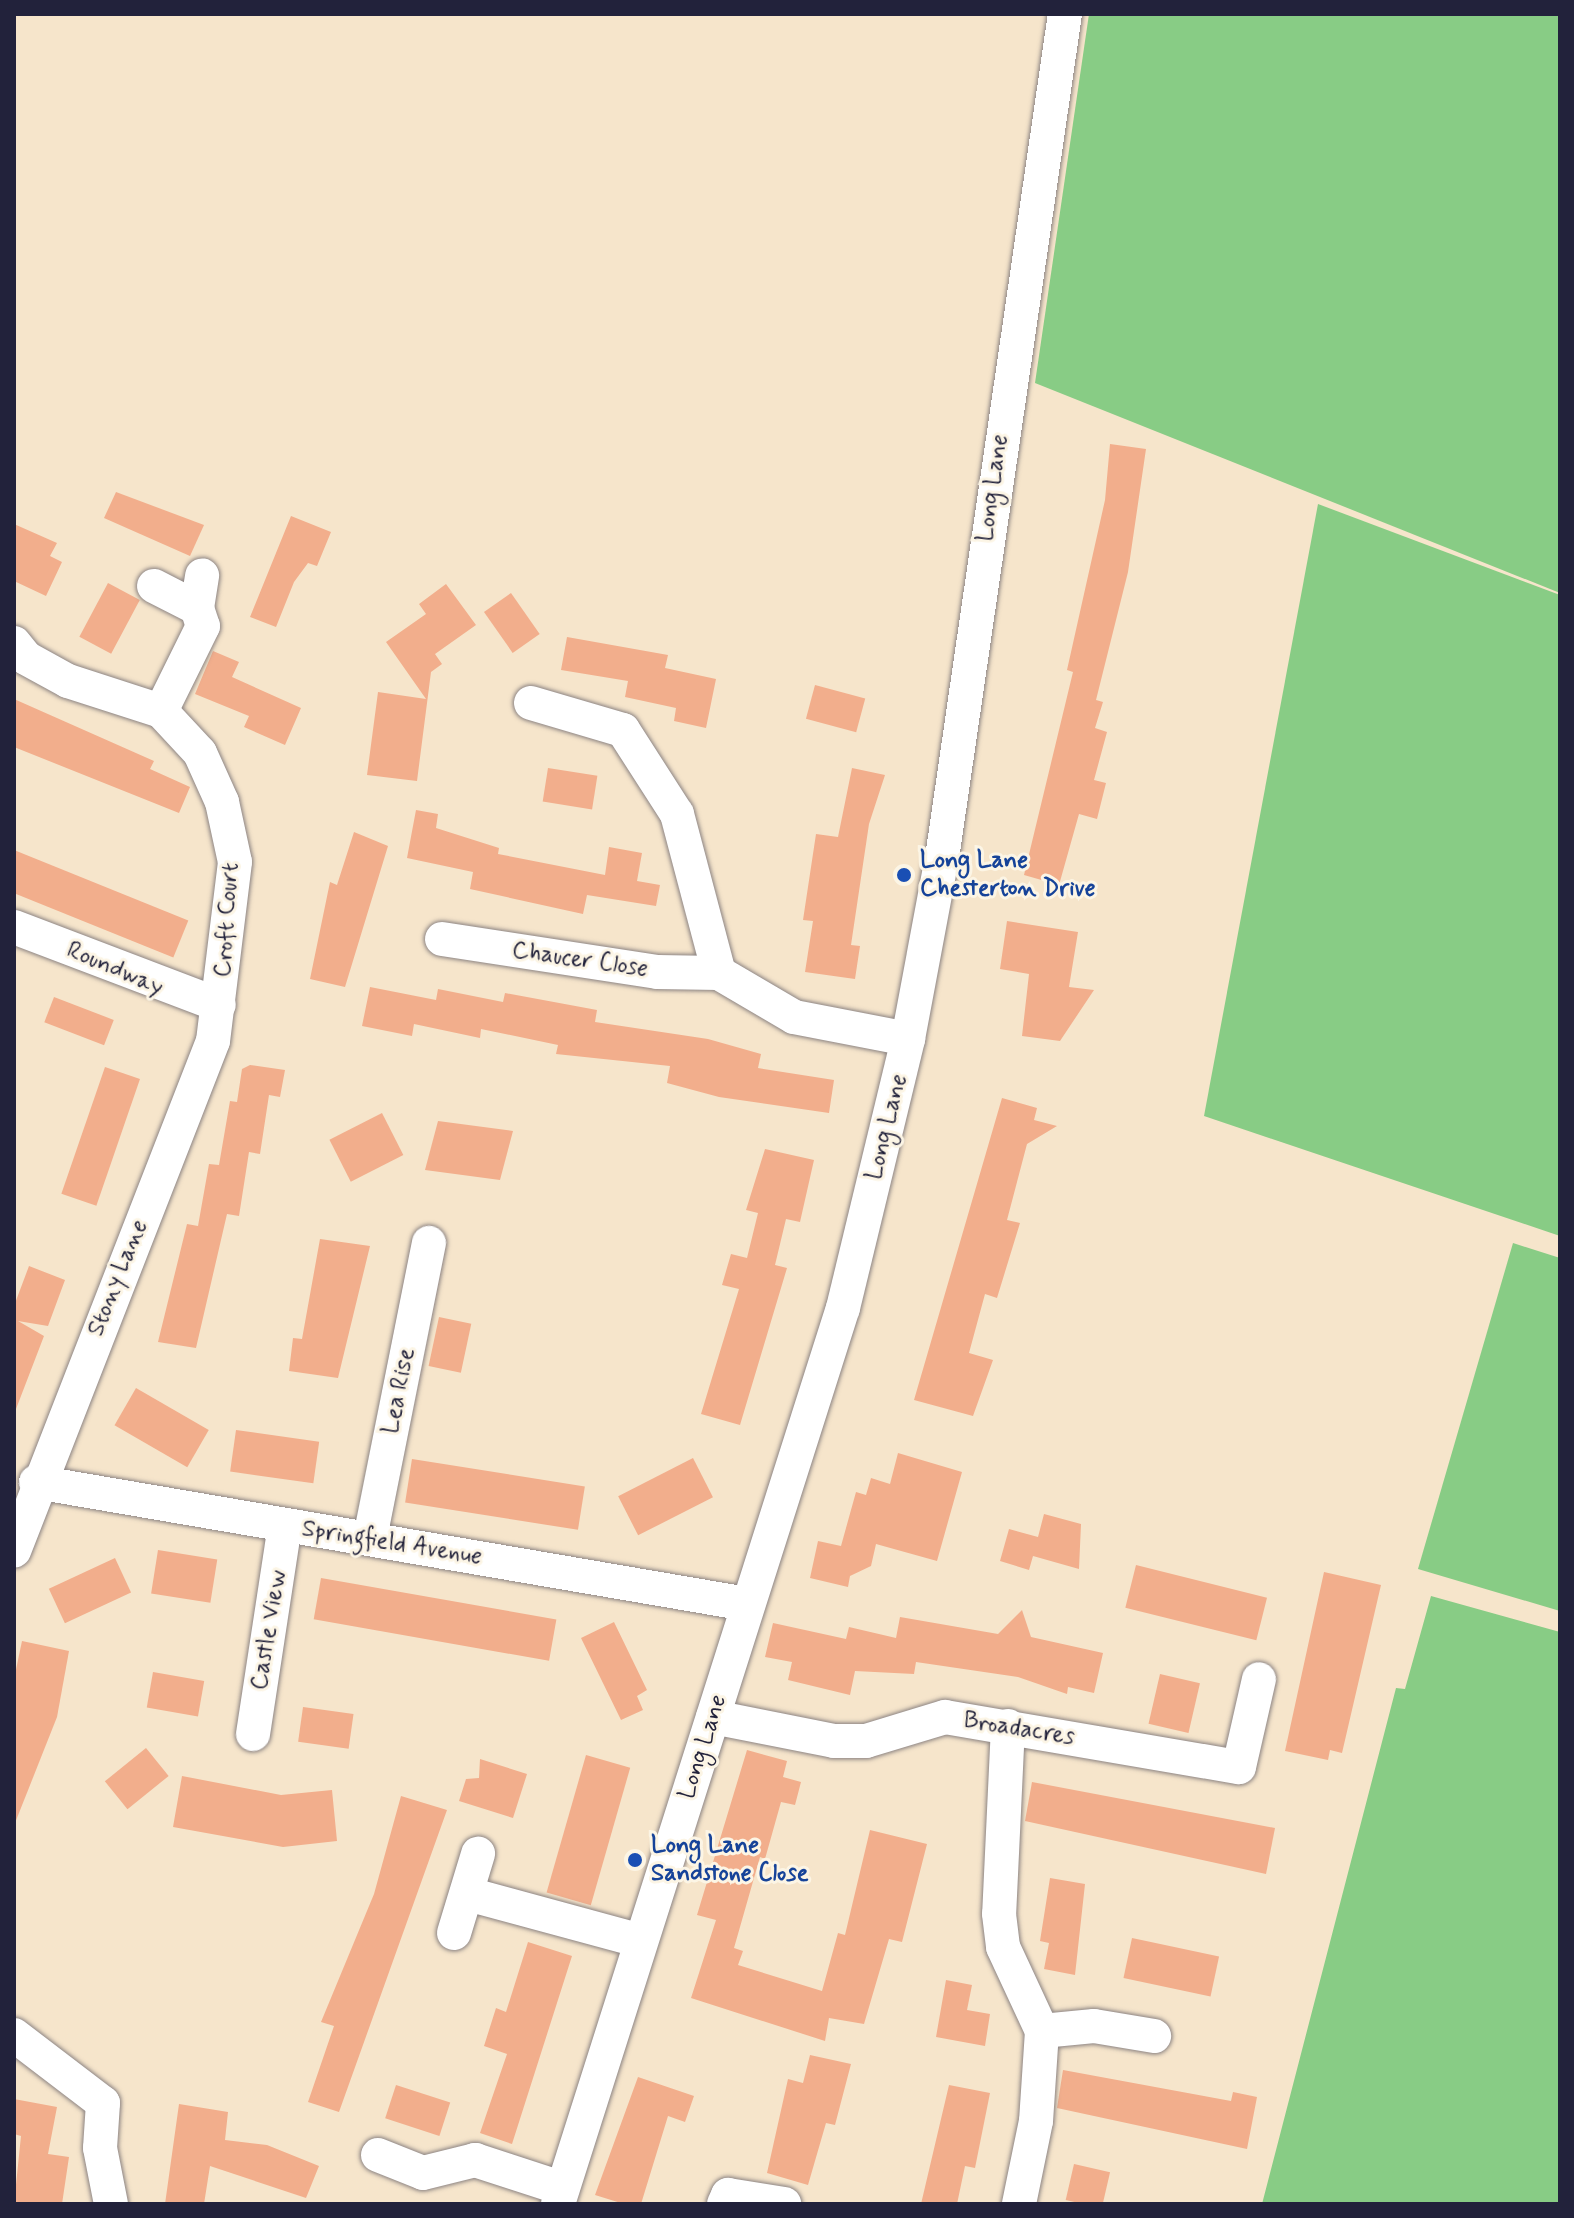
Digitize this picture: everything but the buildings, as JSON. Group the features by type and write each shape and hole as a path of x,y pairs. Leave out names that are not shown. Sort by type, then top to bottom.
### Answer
{"street":[{"name":"Long Lane","path":"559,2196 843,1308 908,1039 942,858 1065,14"},
{"path":"154,586 200,592 203,626 161,711"},
{"name":"Croft Court","path":"14,643 68,681 161,711 200,753 222,802 235,862 219,1005"},
{"path":"531,703 623,730 677,814 719,973 794,1017 908,1039"},
{"name":"Roundway","path":"14,927 219,1005"},
{"name":"Chaucer Close","path":"442,939 657,972 719,973"},
{"name":"Stony Lane","path":"14,1551 36,1482 213,1041 219,1005"},
{"name":"Lea Rise","path":"370,1538 429,1243"},
{"name":"Springfield Avenue","path":"36,1482 747,1604"},
{"name":"Castle View","path":"253,1734 285,1525"},
{"name":"Broadacres","path":"713,1717 834,1741 866,1741 945,1717 1239,1767 1259,1679"},
{"path":"1008,1726 999,1914 1003,1947 1042,2031 1036,2121 1019,2204"},
{"path":"454,1933 478,1854"},
{"path":"468,1894 641,1941"},
{"path":"1042,2031 1094,2026 1154,2036"},
{"path":"14,2035 103,2103 100,2148 111,2204"},
{"path":"378,2155 423,2173 475,2160 559,2196"},
{"path":"724,2204 728,2195 784,2204"}],"green space":[{"path":"1089,14 1560,14 1560,593 1035,383"},
{"path":"1318,504 1560,595 1560,1236 1204,1116"},
{"path":"1513,1243 1560,1258 1560,1611 1418,1569"},
{"path":"1431,1596 1560,1632 1560,2204 1262,2204 1396,1688 1405,1689"}],"place":[{"name":"Long Lane Chesterton Drive","path":"904,875"},
{"name":"Long Lane Sandstone Close","path":"635,1860"}]}
